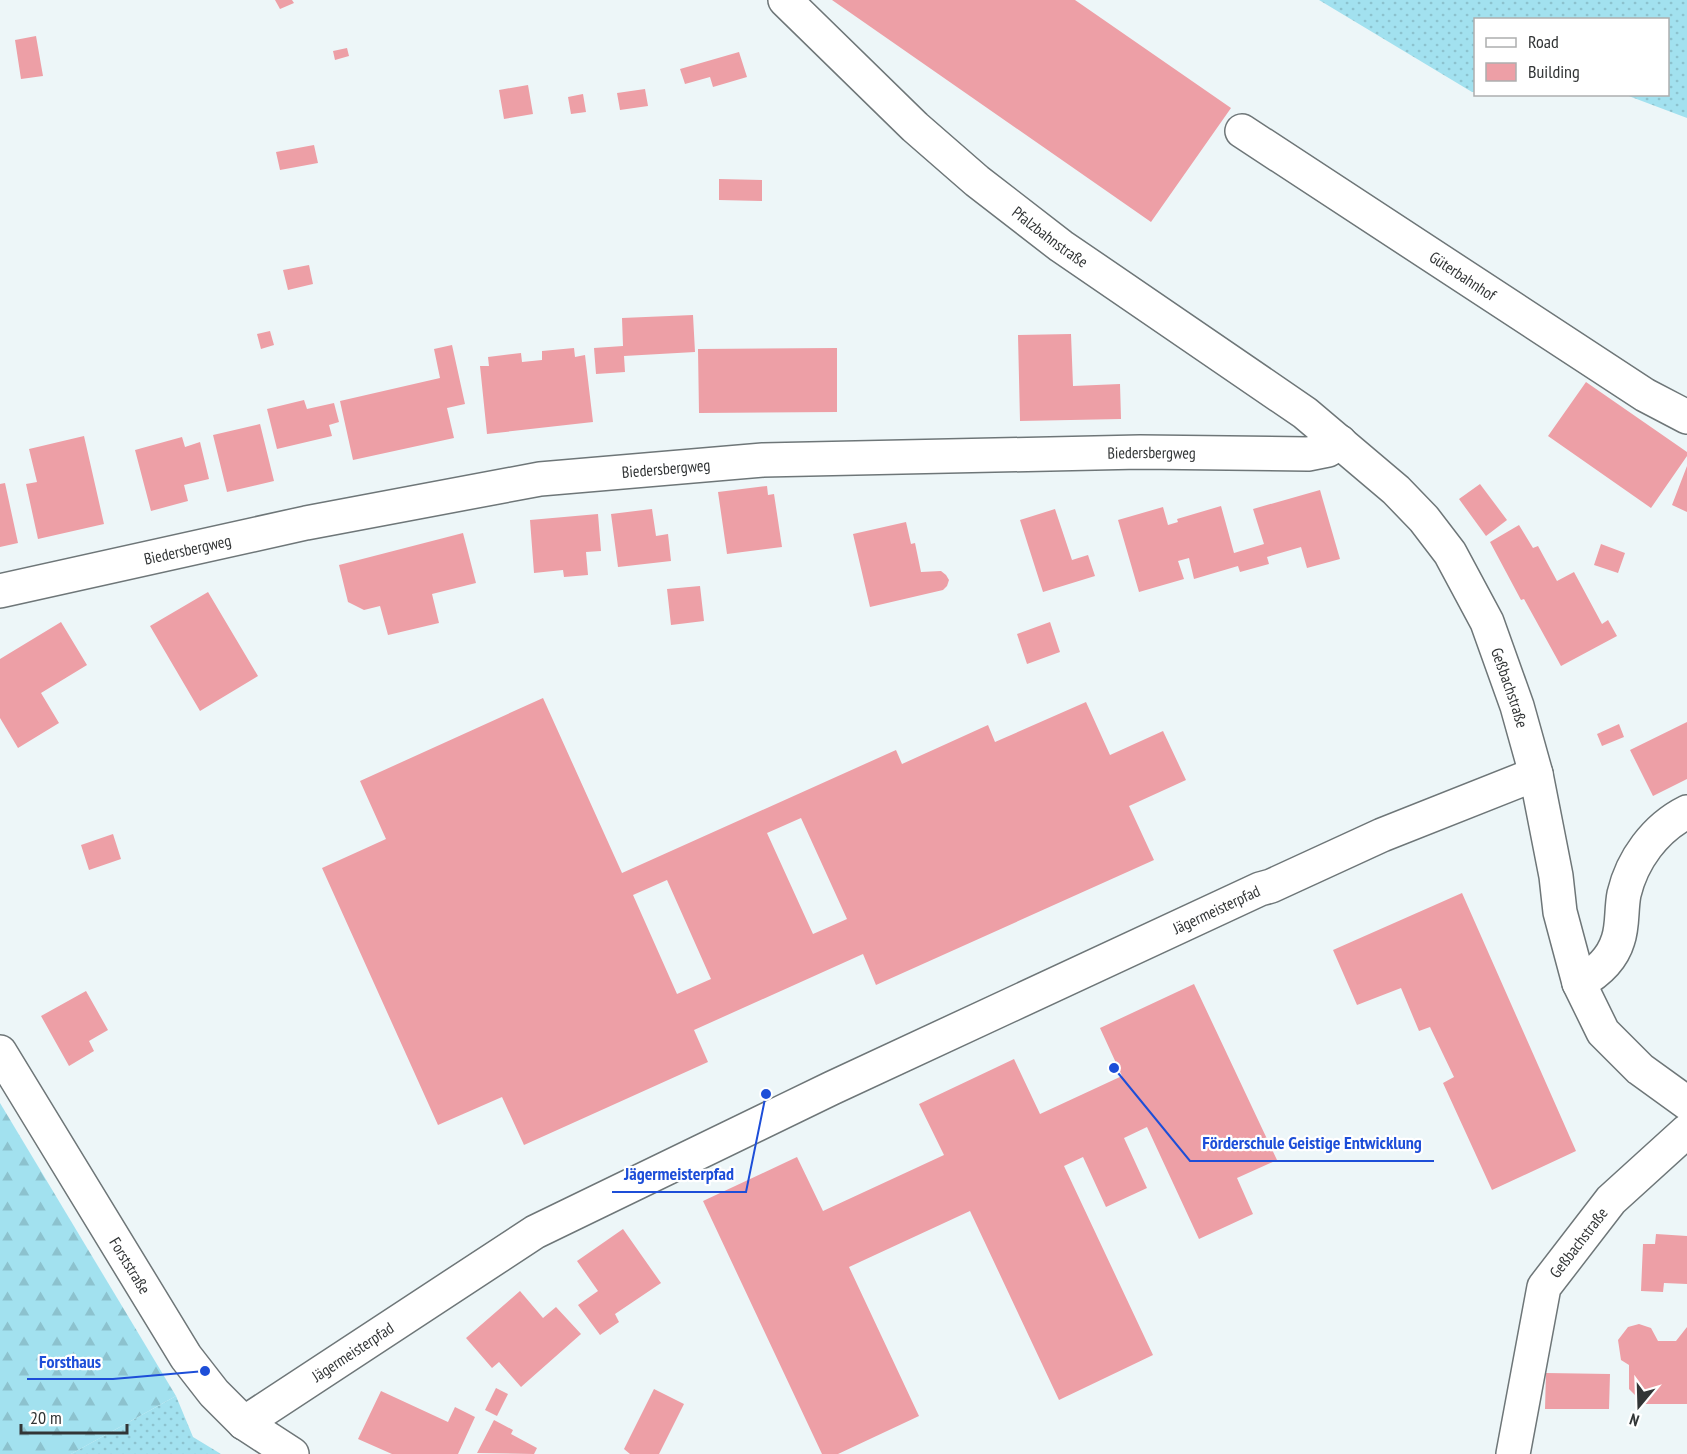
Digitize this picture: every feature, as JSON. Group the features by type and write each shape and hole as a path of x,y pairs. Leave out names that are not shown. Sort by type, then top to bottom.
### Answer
{"street":[{"name":"Pfalzbahnstraße","path":"785,0 915,127 977,181 1061,246 1305,413 1340,442"},
{"name":"Güterbahnhof","path":"1242,131 1645,395 1687,417"},
{"name":"Biedersbergweg","path":"0,591 318,520 540,479 763,460 1140,452 1308,454 1328,450 1340,442"},
{"name":"Geßbachstraße","path":"1340,442 1396,490 1424,519 1450,553 1487,622 1517,706 1536,774 1556,876 1560,912 1579,983 1603,1032 1640,1069 1687,1103"},
{"name":"Jägermeisterpfad","path":"244,1423 535,1232 832,1088 1260,889 1382,835 1536,774"},
{"path":"1579,983 1595,974 1609,959 1619,940 1624,895 1633,867 1650,841 1687,812"},
{"name":"Forststraße","path":"0,1052 186,1357 214,1392 244,1423 292,1454"},
{"name":"Geßbachstraße","path":"1513,1454 1544,1287 1611,1200 1687,1131"}],"green space":[{"path":"1319,0 1687,0 1687,118 1629,96 1669,96 1669,18 1474,18 1474,92"},
{"path":"0,1103 176,1396 71,1454 0,1454"},
{"path":"176,1396 193,1437 221,1454 71,1454"}],"building":[{"path":"275,0 292,0 294,3 280,9"},
{"path":"832,0 1075,0 1231,108 1151,222"},
{"path":"36,36 43,76 21,79 15,40"},
{"path":"347,48 349,56 335,60 333,51"},
{"path":"739,52 747,77 713,87 710,77 685,84 680,69"},
{"path":"528,85 533,114 504,119 499,90"},
{"path":"645,89 648,106 620,110 617,93"},
{"path":"583,94 586,112 571,114 568,97"},
{"path":"314,145 318,163 280,170 276,152"},
{"path":"719,179 762,180 762,201 719,200"},
{"path":"309,265 313,284 288,290 283,270"},
{"path":"693,315 695,352 624,356 625,372 596,374 594,348 623,346 622,318"},
{"path":"270,331 274,345 261,349 257,334"},
{"path":"1071,334 1073,386 1120,384 1121,419 1020,421 1018,335"},
{"path":"452,345 465,404 447,408 454,438 353,460 340,401 440,378 434,349"},
{"path":"574,348 575,357 585,355 593,422 487,434 480,366 489,366 488,357 521,353 522,362 542,360 542,351"},
{"path":"837,348 837,412 699,413 698,349"},
{"path":"1586,382 1687,452 1687,456 1651,508 1548,436"},
{"path":"304,400 307,409 334,403 339,422 329,425 332,436 277,449 267,409"},
{"path":"260,424 274,481 227,492 213,435"},
{"path":"84,436 104,524 38,539 26,484 37,482 29,449"},
{"path":"182,437 185,447 200,442 209,479 184,485 188,501 151,511 135,450"},
{"path":"1687,466 1687,512 1672,505"},
{"path":"5,483 18,543 0,547 0,484"},
{"path":"1480,484 1507,520 1486,536 1459,499"},
{"path":"767,486 768,495 774,494 782,547 727,554 718,492"},
{"path":"1320,490 1340,559 1307,568 1301,547 1267,557 1269,564 1240,572 1238,566 1194,579 1189,558 1178,561 1184,579 1139,592 1118,520 1163,507 1168,525 1178,522 1177,519 1221,506 1234,553 1264,544 1253,509"},
{"path":"652,509 656,536 668,534 671,561 618,567 611,514"},
{"path":"1055,509 1072,560 1088,555 1095,576 1043,592 1020,520"},
{"path":"598,514 601,551 586,552 588,575 564,577 563,570 534,573 530,520"},
{"path":"906,522 911,544 915,543 921,572 941,571 949,580 947,586 943,590 870,607 853,534"},
{"path":"1519,525 1533,548 1538,546 1557,581 1574,572 1602,624 1608,620 1617,636 1561,666 1524,599 1521,600 1490,542"},
{"path":"463,533 476,583 432,594 439,623 388,635 380,606 364,610 348,602 339,565"},
{"path":"1601,544 1625,553 1618,573 1594,565"},
{"path":"700,586 704,621 671,625 667,589"},
{"path":"208,592 258,676 200,711 150,626"},
{"path":"61,622 87,665 41,693 59,723 18,748 0,718 0,659"},
{"path":"1050,622 1060,652 1027,664 1017,634"},
{"path":"543,698 622,873 896,750 902,764 988,725 995,742 1086,702 1110,755 1163,731 1186,780 1129,806 1154,860 876,985 863,954 694,1030 708,1062 524,1145 502,1097 438,1125 322,868 386,839 360,781","holes":["801,818 847,919 813,934 767,833","667,880 711,979 677,994 633,895"]},
{"path":"1687,722 1687,779 1653,796 1630,750"},
{"path":"1619,724 1624,737 1602,746 1597,734"},
{"path":"113,834 121,859 89,870 81,845"},
{"path":"1462,893 1576,1151 1492,1190 1443,1083 1454,1077 1430,1027 1419,1031 1401,988 1357,1005 1333,950"},
{"path":"1194,984 1277,1160 1237,1178 1253,1214 1199,1239 1147,1127 1124,1138 1147,1188 1106,1207 1083,1157 1064,1166 1153,1355 1059,1400 970,1211 849,1267 919,1416 838,1454 822,1454 703,1201 797,1157 823,1211 944,1155 919,1104 1014,1059 1040,1114 1122,1076 1100,1028"},
{"path":"86,991 108,1030 89,1041 94,1051 69,1066 41,1016"},
{"path":"623,1229 661,1283 615,1314 619,1322 600,1335 578,1305 598,1291 577,1261"},
{"path":"1656,1234 1687,1236 1687,1284 1664,1283 1663,1292 1641,1291 1643,1244 1655,1244"},
{"path":"520,1291 543,1318 556,1307 581,1334 521,1387 499,1362 492,1368 466,1338"},
{"path":"1639,1324 1651,1328 1658,1341 1676,1341 1687,1327 1687,1404 1644,1404 1629,1389 1629,1365 1621,1360 1618,1340 1628,1327"},
{"path":"1546,1373 1610,1374 1609,1409 1545,1409"},
{"path":"496,1388 508,1394 497,1416 485,1410"},
{"path":"654,1389 684,1404 659,1454 630,1454 624,1449"},
{"path":"381,1391 448,1422 455,1407 475,1417 458,1454 392,1454 358,1439"},
{"path":"494,1420 513,1430 511,1434 537,1448 534,1454 477,1453"}],"place":[{"name":"Förderschule Geistige Entwicklung","path":"1114,1068"},
{"name":"Jägermeisterpfad","path":"766,1094"},
{"name":"Forsthaus","path":"205,1371"}]}
